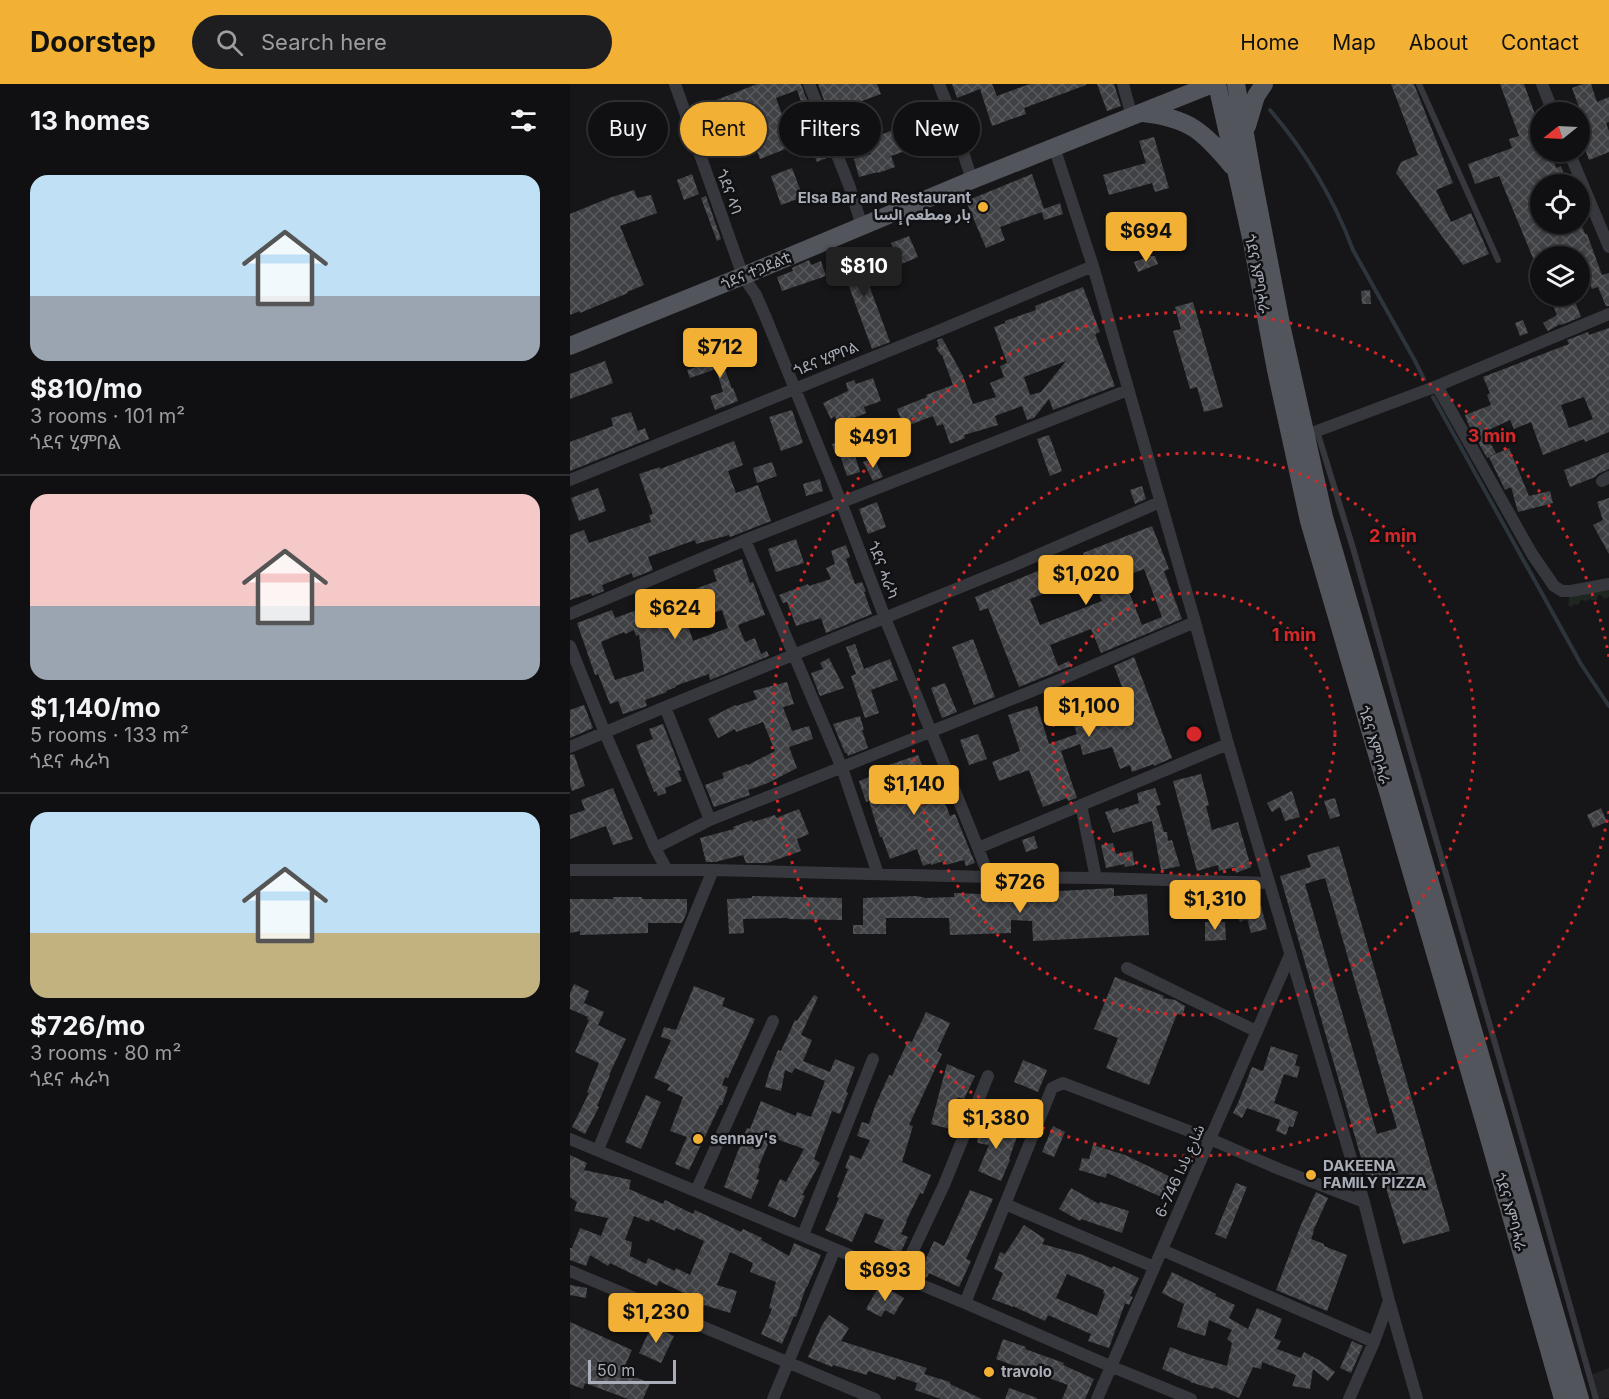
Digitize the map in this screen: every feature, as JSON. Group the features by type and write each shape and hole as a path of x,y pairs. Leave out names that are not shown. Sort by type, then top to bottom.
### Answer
{"main road":[{"path":"1141,113 1175,84"},
{"name":"ጎደና ተጋደልቲ","path":"570,346 972,180 1215,84"},
{"name":"ጎደና እምባሓራ","path":"1215,84 1305,435"},
{"name":"ጎደና እምባሓራ","path":"1236,84 1252,179 1305,435 1310,521 1384,722 1580,1399"},
{"path":"1245,133 1254,103 1264,84"},
{"path":"1141,113 1177,119 1192,127 1213,144 1236,170"},
{"name":"ጎደና እምባሓራ","path":"1431,880 1563,1399"}],"street":[{"name":"ጎደና ላባ","path":"675,84 743,276"},
{"path":"808,84 849,185 862,226"},
{"path":"939,84 972,180"},
{"path":"1123,84 1141,113"},
{"path":"1542,84 1549,102"},
{"path":"1054,147 1093,266 1228,744 1364,1202 1417,1399"},
{"path":"1573,162 1609,247"},
{"name":"ጎደና ሂምቦል","path":"570,480 1093,266"},
{"name":"ጎደና ሓራካ","path":"743,276 756,295 795,388 989,878"},
{"path":"1305,435 1437,386 1609,314"},
{"path":"1437,386 1532,554 1554,586 1562,591 1572,591 1609,584"},
{"path":"570,614 745,540 1128,390"},
{"path":"570,747 1015,565 1160,502"},
{"path":"745,540 842,768 878,874"},
{"path":"655,848 710,820 931,733 1195,622"},
{"path":"570,646 605,733 655,848 667,870"},
{"path":"664,707 710,820"},
{"path":"978,848 1228,744"},
{"path":"1081,805 1096,878"},
{"path":"570,870 713,870 1269,883"},
{"path":"598,1150 713,870"},
{"name":"شارع بادا 746-6","path":"1097,1399 1290,955"},
{"path":"1127,968 1256,1031"},
{"path":"696,1191 773,1021"},
{"path":"802,1235 873,1059"},
{"path":"901,1276 944,1185 988,1076"},
{"path":"965,1302 1052,1088 1057,1084 1062,1083 1210,1139 1364,1202"},
{"path":"570,1139 965,1302 1191,1399"},
{"path":"1005,1204 1155,1267"},
{"path":"773,1399 835,1249"},
{"path":"1162,1250 1374,1341"},
{"path":"570,1271 875,1399"},
{"path":"1349,1399 1389,1301"}],"lane":[{"path":"1419,84 1498,260"},
{"path":"1305,435 1353,548 1384,722 1431,880 1540,1199 1596,1399"}],"shaded area":[{"path":"1609,588 1609,597 1604,599 1598,595 1595,601 1581,600 1578,605 1574,604 1571,607 1567,604 1569,597"},
{"path":"1609,1368 1609,1398 1599,1399 1591,1375"}],"building":[{"path":"757,84 801,84 808,102 801,102 797,90 776,98 779,106 779,151 760,159 759,156 767,156 767,102 746,102 745,100 712,102"},
{"path":"818,84 877,84 881,94 859,102 825,102"},
{"path":"952,84 992,84 997,96 1030,84 1086,85 1024,108 1026,114 992,126 980,89 957,98"},
{"path":"1097,84 1114,84 1121,106 1107,111"},
{"path":"1391,84 1414,84 1453,183 1436,190 1451,222 1471,213 1489,254 1463,265 1396,173 1401,162 1418,155"},
{"path":"1500,84 1524,84 1531,102 1530,162 1554,162 1556,168 1561,166 1564,174 1530,174 1530,234 1587,234 1602,275 1609,273 1609,306 1606,306 1598,287 1592,289 1590,283 1590,246 1530,246 1530,251 1499,176 1475,184 1468,164 1512,148 1509,139 1519,136"},
{"path":"1591,84 1597,102 1609,97 1609,122 1606,123 1609,131 1609,152 1590,160 1590,102 1577,102 1572,88"},
{"path":"893,130 893,155 891,156 895,167 859,177 854,159 864,156 881,156 881,135"},
{"path":"1154,137 1169,188 1155,192 1152,183 1109,195 1103,175 1146,163 1139,141"},
{"path":"815,156 829,156 829,157 817,162"},
{"path":"792,168 803,197 781,205 771,176"},
{"path":"692,174 699,194 684,200 677,180"},
{"path":"1032,174 1044,209 1060,203 1063,214 1044,220 1042,212 1000,227 1005,240 986,248 966,201"},
{"path":"634,190 637,198 651,195 657,213 620,226 644,285 580,313 580,311 570,315 570,214"},
{"path":"706,196 721,239 717,241 701,198"},
{"path":"909,236 918,257 899,265 891,243"},
{"path":"855,247 890,342 872,349 837,254"},
{"path":"1155,256 1158,264 1138,272 1134,262"},
{"path":"809,260 811,265 821,261 826,276 782,291 777,277 793,271 792,268"},
{"path":"1083,287 1100,332 1095,334 1115,386 1053,410 1049,399 1034,418 1027,420 1022,406 995,416 998,425 964,435 965,438 950,444 943,424 937,426 933,416 904,427 897,409 953,385 942,355 936,348 939,346 937,340 942,338 963,376 973,404 996,397 990,383 1004,377 1000,366 1007,363 994,327 1036,310 1035,306","holes":["1066,361 1041,392 1030,395 1024,377"]},
{"path":"1370,290 1371,304 1362,304 1361,291"},
{"path":"1193,302 1223,407 1204,412 1197,387 1190,389 1173,331 1181,329 1175,307"},
{"path":"1553,306 1577,306 1581,317 1548,331 1543,323 1557,315"},
{"path":"1523,320 1528,333 1520,336 1515,323"},
{"path":"1609,328 1609,432 1543,455 1531,422 1514,429 1510,420 1484,432 1496,453 1487,458 1465,415 1491,405 1487,395 1490,393 1483,377 1569,344 1567,340 1588,332 1589,335","holes":["1584,397 1593,419 1569,428 1561,405"]},
{"path":"745,351 747,356 724,367 738,401 715,410 710,396 723,392 716,369 690,378 687,370"},
{"path":"605,361 613,383 570,399 570,374"},
{"path":"873,378 881,401 864,407 866,413 859,416 837,423 835,416 831,419 823,403 848,391 846,383 854,380 856,384"},
{"path":"792,410 803,443 781,451 769,417"},
{"path":"631,412 638,431 645,428 649,439 570,471 570,442 613,426 611,418"},
{"path":"1049,435 1062,471 1050,476 1037,439"},
{"path":"850,439 860,472 847,476 839,452 835,454 832,444"},
{"path":"734,441 743,465 728,471 736,493 758,485 771,521 730,537 729,535 696,544 695,540 648,557 653,570 633,578 632,573 602,585 604,591 570,600 570,535 584,530 589,543 651,522 649,515 653,514 639,474 660,467 660,469"},
{"path":"1509,448 1529,496 1550,491 1553,503 1518,512 1511,487 1505,490 1489,457"},
{"path":"1609,452 1609,469 1570,487 1564,470"},
{"path":"874,458 883,477 873,481 863,462"},
{"path":"772,462 777,476 757,483 753,468"},
{"path":"820,479 823,491 806,496 803,484"},
{"path":"1142,486 1146,499 1135,504 1130,490"},
{"path":"598,488 606,511 579,521 571,498"},
{"path":"1609,498 1609,554 1593,525 1603,520 1597,502"},
{"path":"877,502 886,527 868,534 859,509"},
{"path":"1152,526 1169,569 1164,571 1182,619 1101,653 1091,629 1050,645 1058,666 1069,661 1071,666 1019,687 988,608 980,611 975,597 1045,568 1053,590 1030,599 1040,625 1102,601 1083,553","holes":["1144,569 1162,617 1142,625 1123,577"]},
{"path":"796,539 804,563 776,572 768,549"},
{"path":"846,545 850,557 846,559 855,584 862,582 872,614 826,633 821,618 796,626 787,602 783,603 779,595 808,584 809,586 831,579 826,568 835,564 831,551"},
{"path":"742,559 765,615 738,625 745,642 755,638 761,654 767,651 769,656 710,680 709,674 675,686 667,692 645,700 647,706 623,714 618,701 610,704 598,674 595,675 577,623 612,610 615,618 717,581 713,570","holes":["722,610 728,628 693,641 687,622","634,630 636,636 639,635 644,671 615,680 601,642"]},
{"path":"973,639 995,697 974,705 952,647"},
{"path":"855,644 864,669 890,659 898,680 871,690 879,713 865,718 851,676 856,674 846,647"},
{"path":"1134,657 1172,758 1132,772 1130,765 1120,769 1112,747 1083,755 1080,744 1061,751 1077,798 1068,801 1067,798 1043,807 1029,770 999,781 992,762 1020,751 1008,715 1037,706 1049,744 1077,734 1069,712 1124,692 1114,666"},
{"path":"829,658 844,688 820,696 811,673 823,669 820,663"},
{"path":"787,682 794,704 783,707 792,731 809,726 813,739 789,747 797,768 768,783 748,790 750,795 714,807 705,785 724,778 722,773 748,765 775,751 763,722 736,732 735,729 718,738 708,719 735,705 757,699 753,691"},
{"path":"945,683 957,712 942,718 931,688"},
{"path":"584,705 593,728 570,738 570,710"},
{"path":"860,716 868,748 848,756 833,724"},
{"path":"663,724 681,770 678,771 682,781 665,788 666,793 658,796 656,791 654,792 636,745 653,739 649,729"},
{"path":"978,734 987,759 969,765 960,740"},
{"path":"574,754 585,786 572,791 570,755"},
{"path":"918,755 922,765 915,768 924,793 939,787 950,816 955,814 975,863 966,866 964,860 946,865 944,861 923,866 917,849 890,859 882,837 880,837 869,801 866,802 859,781 885,771 883,767"},
{"path":"1201,774 1209,805 1206,806 1212,830 1238,822 1251,867 1236,873 1234,867 1219,871 1218,865 1197,871 1173,781"},
{"path":"613,788 633,839 613,845 606,826 570,839 570,815 585,810 581,800"},
{"path":"1155,788 1161,805 1156,806 1164,832 1167,832 1168,841 1172,840 1180,866 1161,870 1152,821 1113,833 1105,812 1139,803 1137,793"},
{"path":"1292,791 1300,817 1285,821 1280,807 1272,812 1267,803"},
{"path":"1335,798 1340,816 1330,819 1324,801"},
{"path":"1601,808 1607,822 1593,828 1587,815"},
{"path":"799,809 809,834 797,839 801,851 767,863 746,863 743,855 706,862 700,838 734,829 733,827 752,820 753,822 775,815 776,818"},
{"path":"1034,836 1038,848 1026,852 1022,840"},
{"path":"1113,843 1116,854 1132,851 1135,865 1125,867 1124,864 1106,868 1101,845"},
{"path":"1339,846 1450,1231 1403,1244 1383,1178 1368,1182 1280,876 1311,867 1307,855","holes":["1325,878 1397,1128 1377,1134 1305,884"]},
{"path":"1042,887 1042,892 1114,888 1114,896 1147,894 1149,935 1033,941 1032,921 1011,920 1011,933 950,935 949,918 886,918 886,934 853,934 853,925 863,925 863,898 954,897 954,893 981,894 981,897 1031,899 1030,888"},
{"path":"1187,895 1211,895 1211,912 1187,911"},
{"path":"752,896 842,898 842,920 743,919 744,933 729,934 727,899 752,898"},
{"path":"613,897 687,899 687,912 682,923 648,923 648,933 580,935 580,931 570,933 570,899 613,899"},
{"path":"1261,906 1267,929 1251,933 1247,919 1240,922 1236,913"},
{"path":"1205,922 1225,922 1226,940 1205,941"},
{"path":"1115,977 1185,1006 1183,1015 1177,1014 1149,1085 1106,1068 1118,1038 1094,1029"},
{"path":"574,984 589,991 584,1003 604,1012 598,1025 626,1039 609,1075 597,1106 599,1107 585,1134 572,1127 589,1093 587,1092 599,1063 575,1052 589,1020 588,1017 570,1009 570,993"},
{"path":"694,986 725,998 722,1006 755,1019 728,1078 725,1077 722,1085 728,1087 722,1105 689,1170 675,1164 687,1137 670,1131 683,1097 667,1090 670,1085 654,1078 671,1040 661,1037 664,1027 676,1030"},
{"path":"814,995 818,997 801,1035 812,1040 803,1061 830,1072 835,1059 855,1067 840,1114 832,1111 814,1159 820,1163 802,1195 805,1196 795,1218 768,1206 780,1179 786,1182 804,1149 771,1137 758,1168 760,1169 756,1179 759,1180 751,1199 724,1187 747,1128 750,1129 761,1101 796,1116 797,1112 811,1117 825,1081 795,1068 792,1073 785,1070 781,1091 765,1087 778,1050 781,1051 795,1020 797,1021"},
{"path":"926,1012 950,1023 937,1051 942,1054 909,1125 913,1126 902,1162 931,1175 923,1194 920,1193 906,1221 901,1234 908,1237 900,1254 874,1242 884,1220 865,1213 852,1242 825,1230 839,1198 837,1197 848,1169 845,1168 850,1155 861,1159 870,1140 857,1136 862,1122 869,1124 889,1075 892,1076 908,1041 912,1042"},
{"path":"1271,1046 1298,1055 1295,1065 1300,1067 1297,1078 1284,1074 1274,1103 1298,1112 1293,1127 1289,1126 1286,1135 1276,1131 1280,1120 1247,1108 1242,1118 1233,1113 1252,1067 1263,1071"},
{"path":"1023,1060 1047,1070 1038,1092 1014,1082"},
{"path":"947,1064 975,1076 964,1099 958,1097 950,1129 931,1124"},
{"path":"646,1095 661,1102 641,1149 625,1142"},
{"path":"980,1125 995,1127 996,1125 1018,1134 1001,1181 978,1171 989,1145 977,1143"},
{"path":"1053,1126 1065,1132 1054,1157 1042,1152"},
{"path":"1093,1145 1125,1155 1175,1179 1166,1199 1107,1173 1106,1178 1079,1170 1082,1158 1089,1159"},
{"path":"570,1155 587,1163 584,1170 631,1180 629,1189 663,1204 665,1200 693,1214 695,1210 741,1232 743,1229 762,1238 761,1240 789,1256 794,1243 821,1255 806,1287 796,1317 794,1316 782,1344 761,1334 772,1309 769,1308 776,1282 750,1272 753,1263 730,1252 717,1285 737,1291 730,1313 704,1305 701,1310 685,1301 688,1295 659,1281 657,1286 610,1263 608,1266 590,1255 586,1266 570,1260 570,1248 580,1228 601,1236 608,1218 574,1211 577,1202 570,1197","holes":["634,1216 649,1222 650,1219 704,1241 690,1275 676,1268 675,1271 648,1258 646,1264 630,1256 632,1242 625,1240"]},
{"path":"1236,1183 1247,1187 1226,1239 1215,1234"},
{"path":"1071,1188 1099,1204 1100,1202 1129,1211 1122,1233 1081,1219 1080,1221 1059,1209"},
{"path":"970,1190 993,1199 966,1259 971,1261 959,1287 929,1273 927,1278 919,1274 934,1241 944,1246"},
{"path":"1316,1192 1328,1198 1311,1239 1347,1255 1327,1311 1276,1290"},
{"path":"1024,1225 1045,1239 1042,1244 1083,1255 1139,1278 1130,1296 1133,1297 1129,1305 1125,1303 1109,1348 1088,1341 1091,1334 1048,1315 1045,1321 992,1299 1003,1273 994,1269 1000,1252 1005,1254","holes":["1067,1274 1104,1290 1105,1294 1097,1316 1056,1298"]},
{"path":"1172,1272 1235,1305 1229,1318 1248,1329 1257,1308 1282,1319 1274,1338 1281,1341 1277,1349 1301,1358 1304,1352 1335,1372 1328,1381 1313,1369 1310,1389 1292,1386 1296,1375 1262,1362 1261,1369 1253,1367 1239,1398 1214,1387 1213,1389 1190,1382 1162,1369 1170,1347 1227,1366 1232,1343 1227,1339 1232,1330 1209,1320 1205,1336 1177,1327 1184,1304 1162,1293"},
{"path":"880,1284 904,1298 894,1315 885,1310 881,1317 866,1309"},
{"path":"570,1285 587,1288 586,1298 570,1295"},
{"path":"829,1315 849,1328 841,1341 927,1368 924,1374 950,1382 982,1399 941,1399 915,1390 917,1383 897,1376 895,1380 868,1371 867,1375 833,1365 832,1367 808,1357"},
{"path":"570,1322 632,1350 622,1372 650,1383 643,1399 628,1399 585,1383 583,1389 570,1384"},
{"path":"652,1325 674,1336 661,1363 639,1353"},
{"path":"1003,1339 1064,1363 1063,1365 1094,1379 1085,1399 1062,1399 1068,1385 996,1359"},
{"path":"1352,1341 1363,1346 1351,1373 1340,1368"},
{"path":"1009,1388 1037,1398 1037,1399 1005,1399"}],"waterway":[{"path":"1270,110 1318,176 1353,250 1424,379"},
{"path":"1433,397 1581,664 1609,706"}],"place":[{"name":"Elsa Bar and Restaurant بار ومطعم إلسا","path":"983,207"},
{"name":"sennay's","path":"698,1139"},
{"name":"DAKEENA FAMILY PIZZA","path":"1311,1175"},
{"name":"travolo","path":"989,1372"}]}
